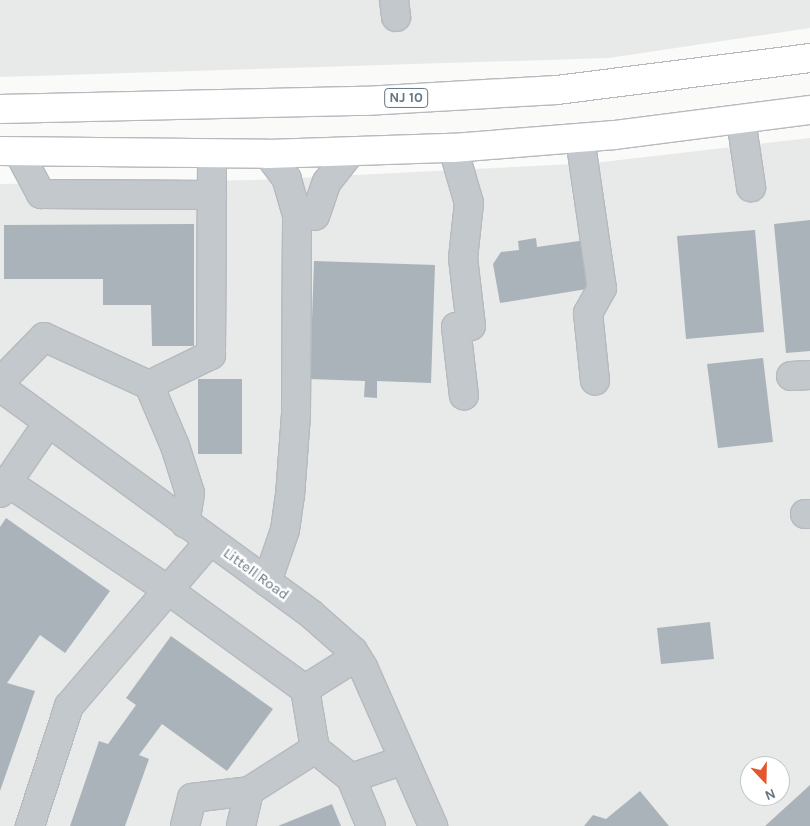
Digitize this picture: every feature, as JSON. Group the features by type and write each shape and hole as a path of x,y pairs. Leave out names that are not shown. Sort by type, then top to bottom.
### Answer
{"main road":[{"name":"NJ 10","path":"0,109 365,101 556,90 810,58"},
{"path":"9,151 212,155 453,148 580,138 741,120 810,110"}],"street":[{"path":"741,120 751,187"},
{"path":"580,138 602,288 588,313 595,381"},
{"path":"453,148 468,203 463,258 471,326 456,327 464,396"},
{"path":"9,151 41,194 212,195"},
{"path":"267,582 285,530 290,496 306,216 350,151"},
{"path":"268,154 287,179 306,216"},
{"path":"149,385 211,355 212,155"},
{"path":"0,382 44,337 149,385 175,446 190,493 185,524"},
{"name":"Littell Road","path":"0,387 185,524 311,614 356,657 433,826"},
{"path":"48,423 4,488 168,590 305,689 315,749 351,778 371,826"},
{"path":"30,826 69,706 210,541"},
{"path":"305,689 356,657"},
{"path":"186,826 192,798 249,791 315,749"},
{"path":"351,778 404,760"},
{"path":"241,826 249,791"}],"shaded area":[{"path":"0,0 810,0 810,28 609,58 0,77"},
{"path":"810,138 810,826 0,826 0,184 256,180 594,163"}],"building":[{"path":"810,220 810,351 786,353 774,224"},
{"path":"194,224 194,346 152,346 151,305 103,305 103,279 4,279 4,225"},
{"path":"755,230 764,332 686,339 677,236"},
{"path":"536,238 537,247 586,240 593,288 500,303 493,264 501,252 519,250 518,241"},
{"path":"314,261 435,265 431,383 377,381 377,398 364,397 365,381 310,379"},
{"path":"763,358 773,442 718,448 707,364"},
{"path":"198,379 242,379 242,454 198,454"},
{"path":"6,518 110,591 65,653 40,635 7,683 35,691 0,791 0,527"},
{"path":"710,622 714,659 661,664 657,628"},
{"path":"171,636 273,709 227,771 162,724 139,755 149,759 125,826 70,826 99,741 108,744 136,705 126,698"},
{"path":"810,785 810,826 765,826 787,806 790,806 790,803"},
{"path":"640,791 669,826 584,826 593,815 606,819"},
{"path":"332,804 341,826 278,826"}]}
